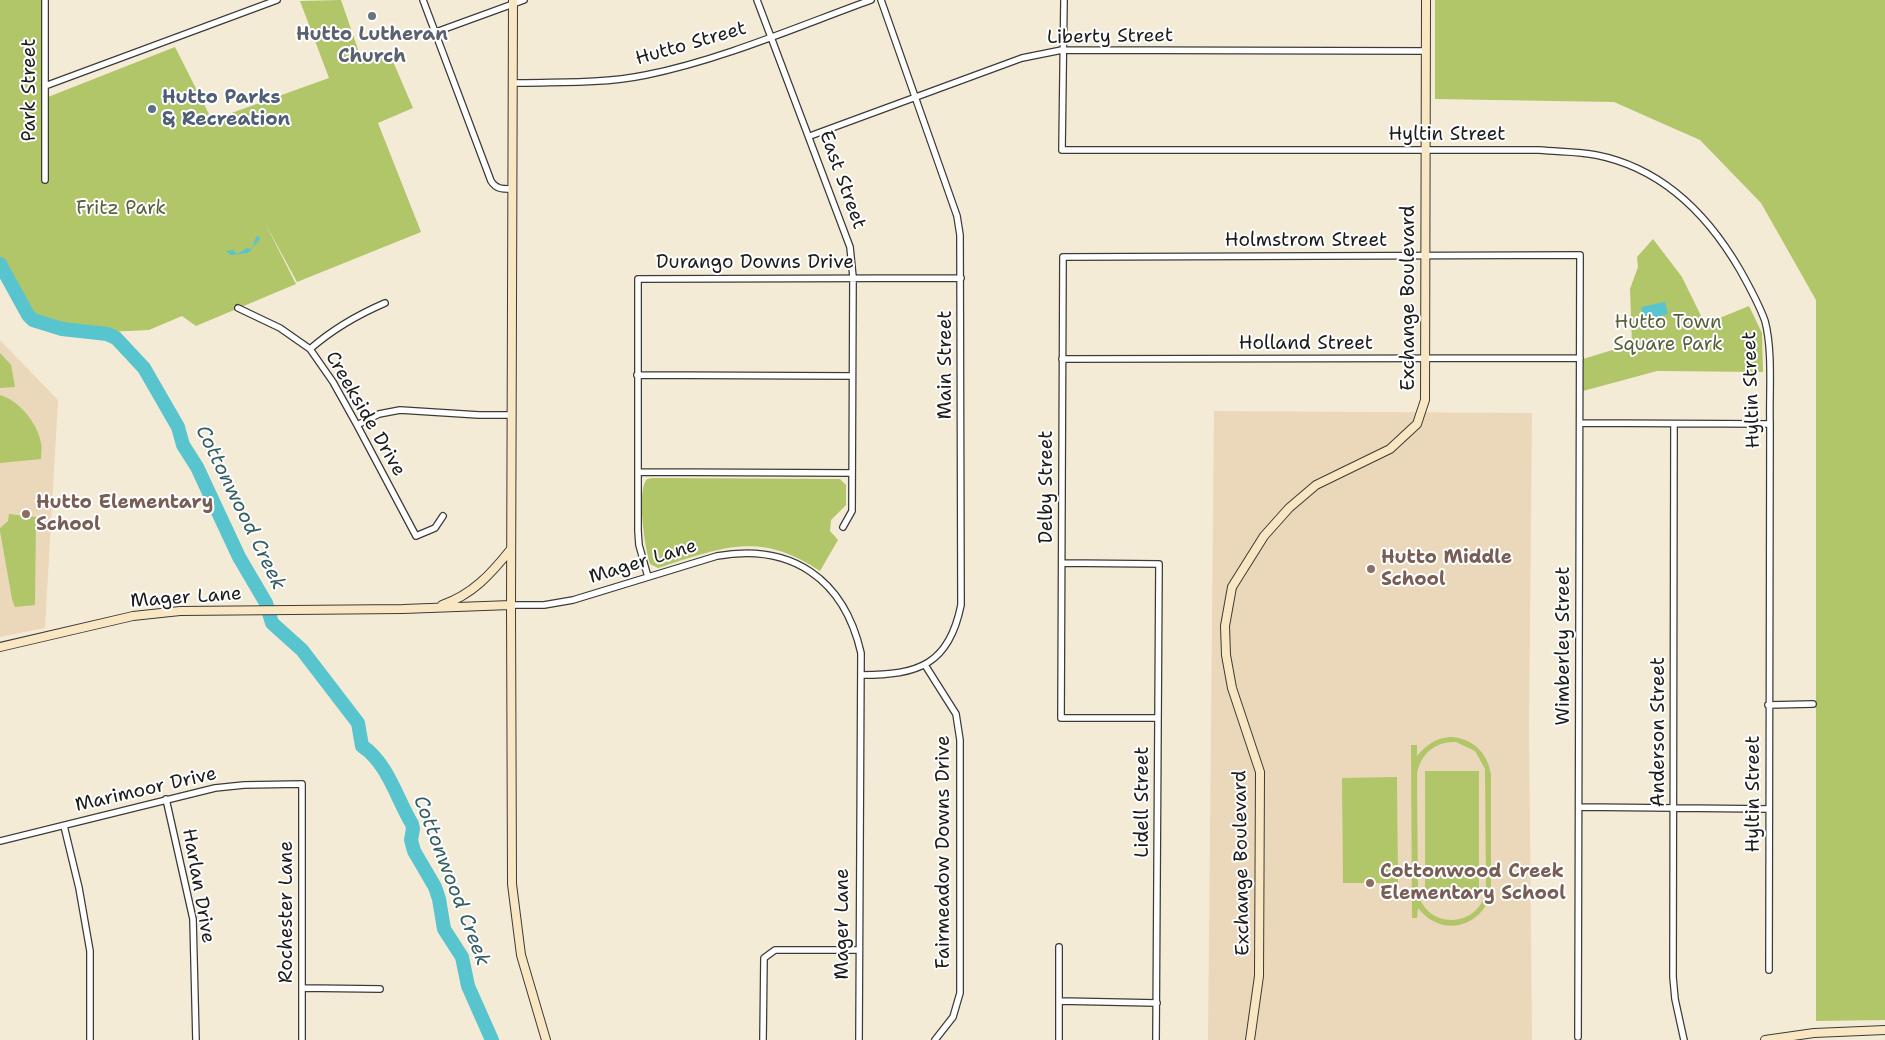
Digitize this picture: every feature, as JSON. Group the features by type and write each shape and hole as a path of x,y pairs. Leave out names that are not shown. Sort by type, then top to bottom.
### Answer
{"street":[{"name":"Park Street","path":"45,0 45,180"},
{"path":"45,86 278,0"},
{"path":"424,0 491,181 494,186 511,190"},
{"path":"436,32 513,2 524,0"},
{"name":"East Street","path":"757,0 810,136 850,247 852,277 852,511 843,527"},
{"name":"Hutto Street","path":"513,83 590,82 645,75 679,67 771,37 871,0"},
{"name":"Main Street","path":"862,675 906,673 925,665 940,653 954,633 961,605 961,278 957,216 881,0"},
{"path":"1062,50 1064,0"},
{"name":"Exchange Boulevard","path":"1250,1040 1259,976 1260,772 1232,688 1226,655 1225,626 1232,587 1264,536 1289,508 1316,485 1390,449 1416,424 1425,400 1426,0"},
{"path":"513,2 510,605 515,915 528,985 546,1040"},
{"name":"Liberty Street","path":"810,136 1022,58 1062,50 1426,51"},
{"name":"Hyltin Street","path":"1062,50 1062,150 1539,150 1597,155 1637,168 1670,187 1699,212 1723,240 1749,286 1764,321 1768,340 1770,424 1768,705 1770,970"},
{"name":"Holmstrom Street","path":"1063,257 1580,255"},
{"name":"Wimberley Street","path":"1578,1037 1580,255"},
{"name":"Delby Street","path":"1063,257 1061,718 1158,718"},
{"name":"Durango Downs Drive","path":"648,577 639,545 638,279 961,278"},
{"path":"310,349 329,333 357,315 385,303"},
{"name":"Creekside Drive","path":"238,308 280,328 310,349 357,425 416,536 435,528 443,516"},
{"name":"Holland Street","path":"1062,359 1580,358"},
{"path":"637,375 852,376"},
{"path":"357,425 379,414 406,410 478,415 512,415"},
{"path":"1580,423 1770,424"},
{"name":"Anderson Street","path":"1674,424 1673,977 1674,999 1684,1040"},
{"path":"638,472 852,473"},
{"path":"433,608 471,591 497,567 511,549"},
{"name":"Mager Lane","path":"0,647 133,616 180,611 433,608 560,604 717,556 739,552 758,552 783,557 802,565 825,583 839,598 850,616 861,653 859,1040"},
{"name":"Lidell Street","path":"1062,563 1160,564 1156,1040"},
{"name":"Fairmeadow Downs Drive","path":"925,665 956,714 961,763 960,993 952,1017 944,1031 935,1040"},
{"path":"1768,705 1813,704"},
{"name":"Marimoor Drive","path":"0,841 216,788 244,785 302,784"},
{"name":"Rochester Lane","path":"302,784 302,1040"},
{"name":"Harlan Drive","path":"166,799 193,919 196,1040"},
{"path":"1579,807 1769,808"},
{"path":"64,826 79,888 90,951 90,1040"},
{"path":"1059,947 1059,1040"},
{"path":"763,1040 764,958 768,953 774,950 859,950"},
{"path":"302,988 380,989"},
{"path":"1059,1001 1156,1003"},
{"path":"1765,1040 1834,1032 1885,1030"}],"shaded area":[{"name":"Hutto Elementary School","path":"0,340 58,400 45,628 0,637"},
{"path":"1214,411 1532,413 1529,727 1532,1040 1208,1040"}],"green space":[{"name":"Fritz Park","path":"0,0 42,0 43,99 175,47 212,120 329,78 300,1 341,0 362,61 389,52 413,108 378,123 421,232 297,282 265,223 296,284 196,326 182,316 149,330 64,334 25,319 0,271"},
{"path":"1435,0 1885,0 1885,1020 1816,1021 1816,300 1761,203 1700,140 1614,102 1435,99"},
{"name":"Hutto Town Square Park","path":"1653,239 1682,277 1705,324 1749,306 1762,333 1763,372 1657,371 1583,391 1583,359 1632,344 1630,289 1638,267 1637,257"},
{"path":"0,353 11,365 15,387 0,388"},
{"path":"0,395 21,407 32,421 41,443 41,459 0,463"},
{"path":"647,479 840,479 846,485 846,505 831,520 830,531 838,540 820,571 798,558 778,550 759,547 721,549 658,568 650,564 642,520 644,485"},
{"path":"9,514 36,517 35,605 15,607 12,599 0,531 0,528 8,521"},
{"path":"1450,737 1466,740 1478,748 1487,760 1489,767 1491,775 1491,894 1486,906 1478,915 1459,925 1448,926 1437,923 1427,917 1418,908 1417,918 1412,918 1411,745 1417,745 1417,756 1432,743","holes":["1456,742 1475,751 1485,769 1486,889 1482,902 1475,911 1465,917 1454,920 1442,919 1432,914 1423,905 1418,893 1417,774 1425,755 1436,746"]},
{"path":"1425,771 1479,771 1479,892 1425,892"},
{"path":"1397,777 1398,883 1343,883 1342,778"}],"water":[{"path":"258,236 260,239 252,248 256,237"},
{"path":"247,248 252,249 248,253 231,255 226,251 233,250 237,254"},
{"path":"1665,302 1668,314 1649,319 1650,322 1645,323 1641,307"}],"waterway":[{"name":"Cottonwood Creek","path":"0,264 28,315 33,320 62,329 107,334 116,338 144,368 178,427 183,445 197,467 239,557 266,603 272,623 302,650 358,723 362,746 378,761 391,782 412,824 411,840 414,851 435,887 444,929 462,957 468,986 492,1040"}],"place":[{"name":"Hutto Lutheran Church","path":"372,16"},
{"name":"Hutto Parks & Recreation","path":"152,109"},
{"name":"Hutto Elementary School","path":"26,514"},
{"name":"Hutto Middle School","path":"1371,569"},
{"name":"Cottonwood Creek Elementary School","path":"1370,883"}]}
